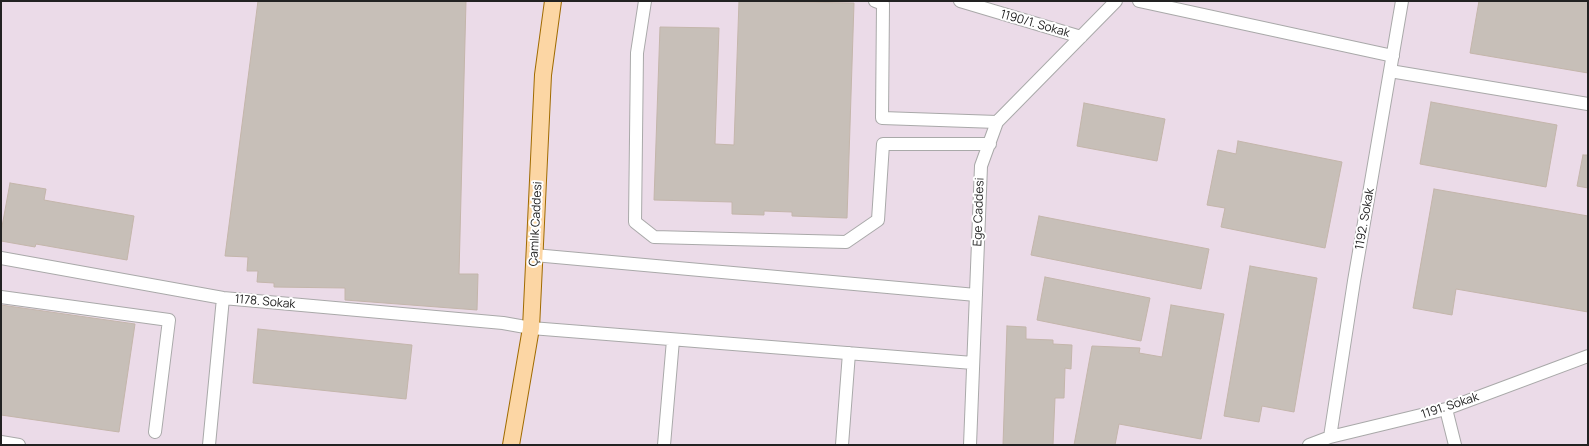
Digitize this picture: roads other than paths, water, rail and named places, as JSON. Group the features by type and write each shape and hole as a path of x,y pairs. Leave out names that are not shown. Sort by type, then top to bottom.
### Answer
{"main road":[{"name":"Çamlık Caddesi","path":"511,445 531,328 543,75 553,1"}],"street":[{"path":"645,1 636,53 634,222 654,237 846,242 878,220 883,144 990,144"},
{"path":"875,1 883,4 882,118 997,122"},
{"name":"1190/1. Sokak","path":"960,1 1081,37"},
{"name":"Ege Caddesi","path":"970,445 981,166 997,122 1116,1"},
{"path":"1139,1 1393,56"},
{"name":"1192. Sokak","path":"1330,438 1354,281 1402,1"},
{"path":"1390,71 1588,104"},
{"path":"534,255 976,295"},
{"name":"1178. Sokak","path":"1,258 223,298 503,323 531,328 973,362"},
{"path":"1,297 169,320 155,432"},
{"path":"209,445 223,298"},
{"path":"664,445 673,340"},
{"path":"842,445 849,353"},
{"name":"1191. Sokak","path":"1308,445 1446,410 1588,356"},
{"path":"1446,410 1455,445"},
{"path":"1,442 19,445"}]}
